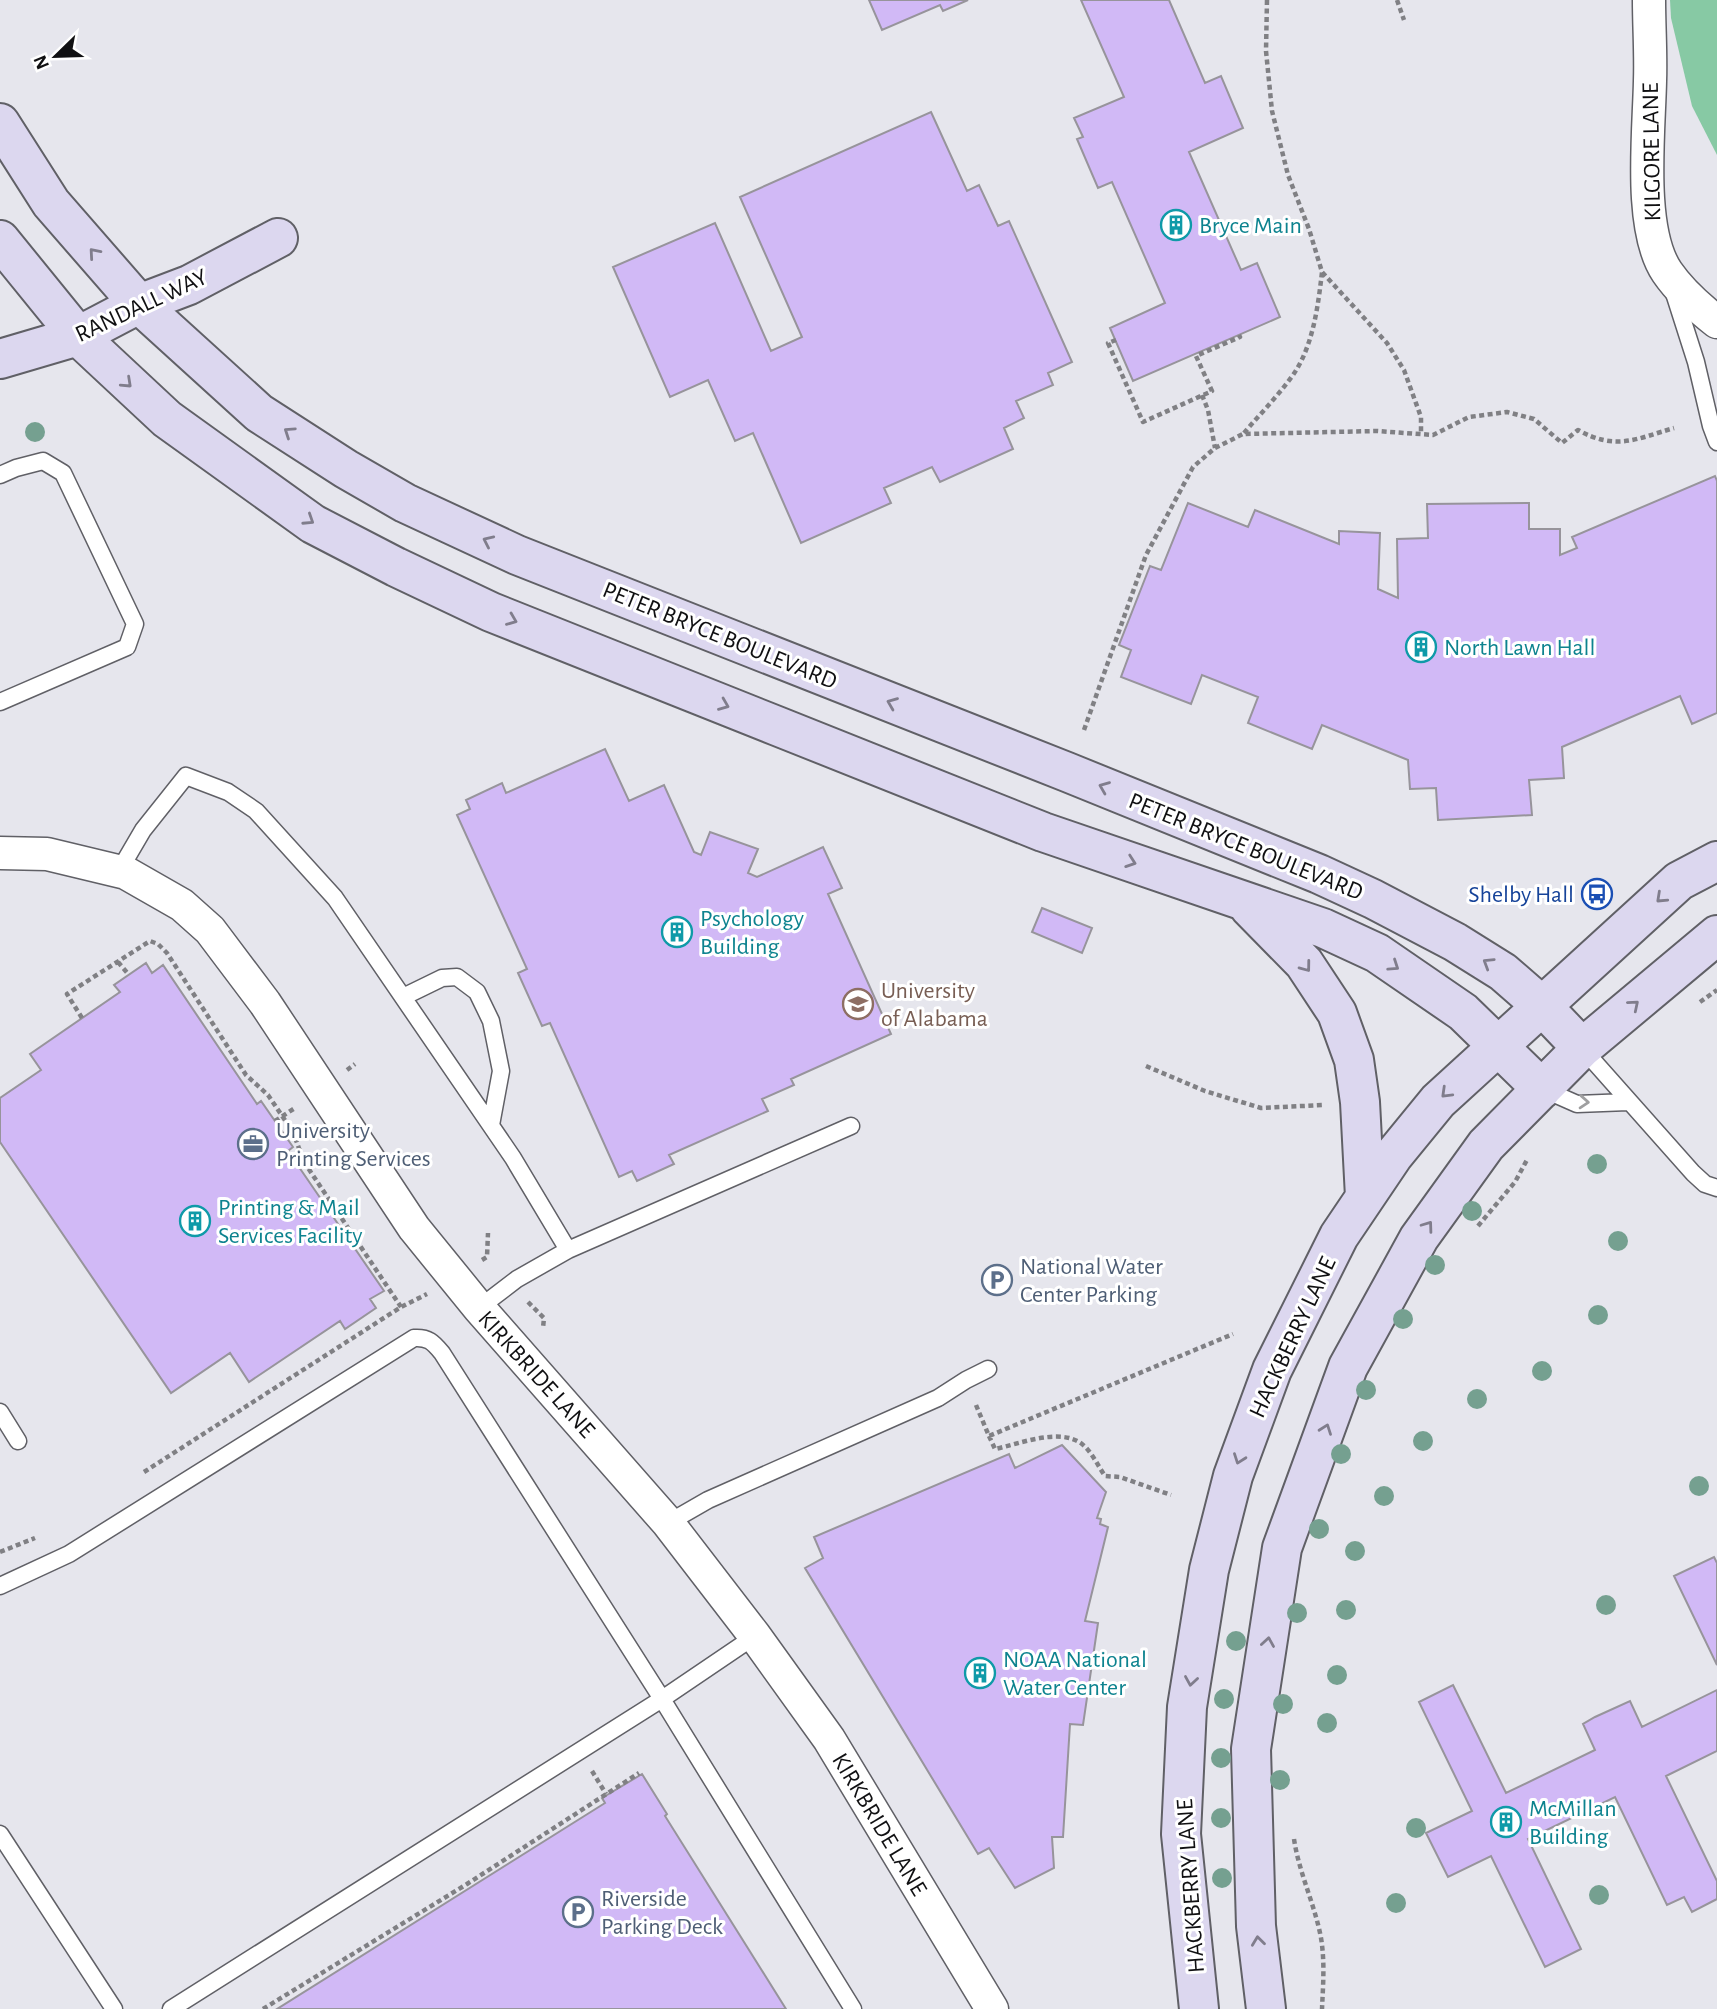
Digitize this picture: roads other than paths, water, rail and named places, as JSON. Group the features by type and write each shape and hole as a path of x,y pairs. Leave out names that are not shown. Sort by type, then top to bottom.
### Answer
{"street":[{"name":"KILGORE LANE","path":"1649,0 1648,185 1651,230 1667,271 1700,309 1717,322"},
{"name":"PETER BRYCE BOULEVARD","path":"0,123 51,203 139,304 259,412 311,447 405,503 517,555 1320,874 1373,898 1455,942 1503,972 1541,1005 1582,1048"},
{"name":"RANDALL WAY","path":"0,359 78,336 139,304 189,285 278,238"},
{"name":"PETER BRYCE BOULEVARD","path":"0,240 78,336 167,419 313,524 491,612 1043,832 1323,928 1377,953 1463,1012 1542,1089"},
{"name":"KIRKBRIDE LANE","path":"0,853 47,854 119,872 153,887 182,905 210,930 265,1003 414,1228 479,1308 668,1523 755,1636 829,1739 992,2009"},
{"name":"HACKBERRY LANE","path":"1199,2009 1181,1834 1187,1707 1209,1570 1233,1476 1272,1370 1339,1236 1393,1156 1438,1101 1679,881 1717,861"},
{"path":"1242,900 1304,963 1338,1013 1354,1060 1365,1197"},
{"path":"1266,2009 1256,1926 1251,1749 1282,1548 1348,1367 1419,1238 1486,1145 1582,1048 1717,935"}],"lane":[{"path":"1667,271 1696,362 1717,442"},
{"path":"0,475 43,461 63,473 135,624 127,647 0,702"},
{"path":"119,872 143,830 186,775 228,792 256,811 335,898 513,1158 568,1250"},
{"path":"403,997 442,978 457,977 477,992 491,1021 501,1071 491,1125"},
{"path":"1582,1048 1693,1173 1705,1184 1717,1188"},
{"path":"1542,1089 1577,1104 1628,1102"},
{"path":"479,1308 517,1279 568,1250 851,1126"},
{"path":"0,1586 69,1554 414,1338 433,1342 663,1699 853,2009"},
{"path":"668,1523 708,1500 938,1398 988,1369"},
{"path":"0,1412 18,1441"},
{"path":"171,2009 663,1699 755,1636"},
{"path":"0,1834 114,2009"}],"place":[{"name":"Bryce Main","path":"1176,225"},
{"name":"North Lawn Hall","path":"1421,647"},
{"name":"Shelby Hall","path":"1597,894"},
{"name":"Psychology Building","path":"677,932"},
{"name":"University of Alabama","path":"858,1004"},
{"name":"University Printing Services","path":"253,1144"},
{"name":"Printing & Mail Services Facility","path":"195,1221"},
{"name":"National Water Center Parking","path":"997,1280"},
{"name":"NOAA National Water Center","path":"980,1673"},
{"name":"McMillan Building","path":"1506,1822"},
{"name":"Riverside Parking Deck","path":"578,1912"}]}
